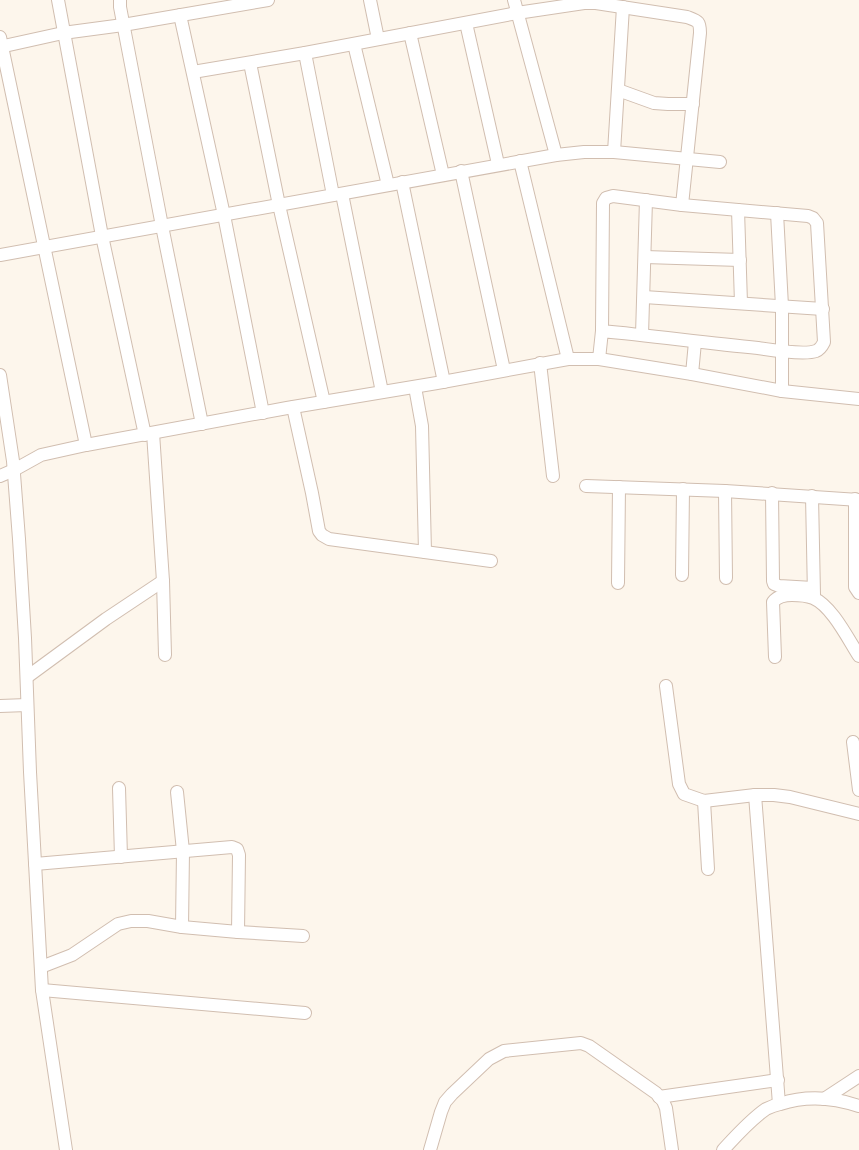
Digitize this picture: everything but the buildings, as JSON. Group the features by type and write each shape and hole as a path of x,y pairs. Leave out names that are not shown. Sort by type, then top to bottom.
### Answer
{"street":[{"path":"58,0 102,236 149,434 163,581 165,655"},
{"path":"120,0 123,25 202,424"},
{"path":"86,446 1,43 180,15 213,5 268,0"},
{"path":"370,0 378,39"},
{"path":"514,0 556,154"},
{"path":"193,72 354,44 567,2 596,3 687,17 697,20 700,25 688,159 682,205"},
{"path":"614,152 623,7"},
{"path":"180,15 224,215 263,413"},
{"path":"466,22 498,164"},
{"path":"410,33 443,174"},
{"path":"354,44 388,185"},
{"path":"305,53 382,392"},
{"path":"250,63 279,205 324,402"},
{"path":"618,90 654,103 693,104"},
{"path":"0,255 338,195 443,174 556,154 614,152 720,162"},
{"path":"520,161 568,358"},
{"path":"461,171 504,370"},
{"path":"402,182 444,382"},
{"path":"599,359 602,332 603,203 606,198 613,196 682,205 808,216 813,218 817,223 824,342 822,348 817,351 782,351 642,335 602,332"},
{"path":"642,335 646,200"},
{"path":"738,210 741,303"},
{"path":"777,213 782,306 782,391"},
{"path":"645,256 740,260"},
{"path":"644,297 823,309"},
{"path":"692,374 695,342"},
{"path":"0,476 41,455 293,407 444,382 568,358 599,359 692,374 782,391 859,399"},
{"path":"540,363 553,476"},
{"path":"0,375 14,470 25,638 27,705 42,990 66,1150"},
{"path":"415,387 422,426 425,552"},
{"path":"293,407 312,493 317,524 322,535 329,539 491,561"},
{"path":"586,486 772,493 857,499 855,587 859,593"},
{"path":"618,582 619,487"},
{"path":"682,575 683,489"},
{"path":"726,491 726,578"},
{"path":"772,493 774,584 814,593"},
{"path":"812,496 814,593 834,617 859,656"},
{"path":"26,677 106,619 163,581"},
{"path":"775,657 773,602 776,598 784,595 814,593"},
{"path":"666,686 679,784 684,794 704,801 755,795 774,795 790,797 859,814"},
{"path":"0,706 27,705"},
{"path":"853,742 859,790"},
{"path":"119,788 121,857"},
{"path":"177,792 183,851 182,927"},
{"path":"755,795 780,1104"},
{"path":"704,801 708,869"},
{"path":"35,864 232,847 237,849 240,855 238,932"},
{"path":"41,967 72,955 118,924 131,921 148,920 182,927 303,936"},
{"path":"42,990 305,1013"},
{"path":"430,1150 445,1102 489,1059 504,1052 581,1043 589,1046 656,1093 663,1101 666,1108 672,1150"},
{"path":"824,1099 859,1076"},
{"path":"659,1097 778,1080"},
{"path":"723,1150 767,1108 793,1099 809,1097 847,1102 859,1106"}]}
